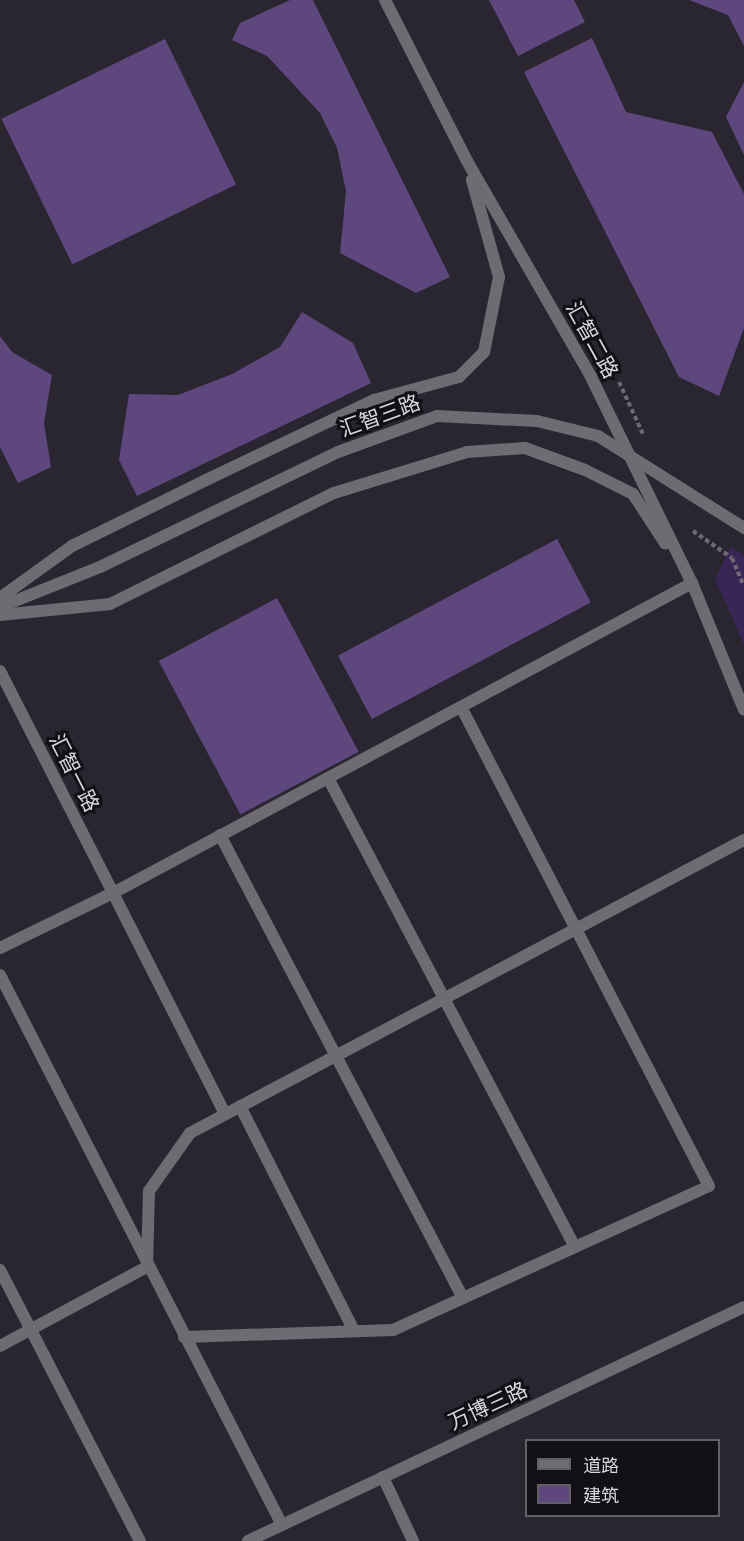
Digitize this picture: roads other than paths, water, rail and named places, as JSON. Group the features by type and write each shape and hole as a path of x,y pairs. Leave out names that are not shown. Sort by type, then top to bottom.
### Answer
{"street":[{"name":"汇智二路","path":"385,0 466,161 591,376 692,583 744,710"},
{"path":"0,598 72,546 204,481 374,400 459,377 484,352 499,277 466,161"},
{"name":"汇智三路","path":"0,607 100,567 338,452 437,416 537,421 598,436 744,528"},
{"path":"0,615 110,604 334,492 467,452 525,448 585,470 633,494 692,583 113,892 0,948"},
{"name":"汇智一路","path":"0,671 225,1114"},
{"path":"184,1337 393,1330 709,1186 461,707"},
{"path":"328,778 574,1247"},
{"path":"220,835 463,1298"},
{"path":"147,1267 149,1191 190,1133 744,840"},
{"path":"0,975 147,1267 282,1525"},
{"path":"240,1106 354,1331"},
{"path":"0,1346 147,1267"},
{"path":"0,1270 140,1541"},
{"name":"万博三路","path":"248,1541 744,1307"},
{"path":"383,1477 413,1541"}]}
